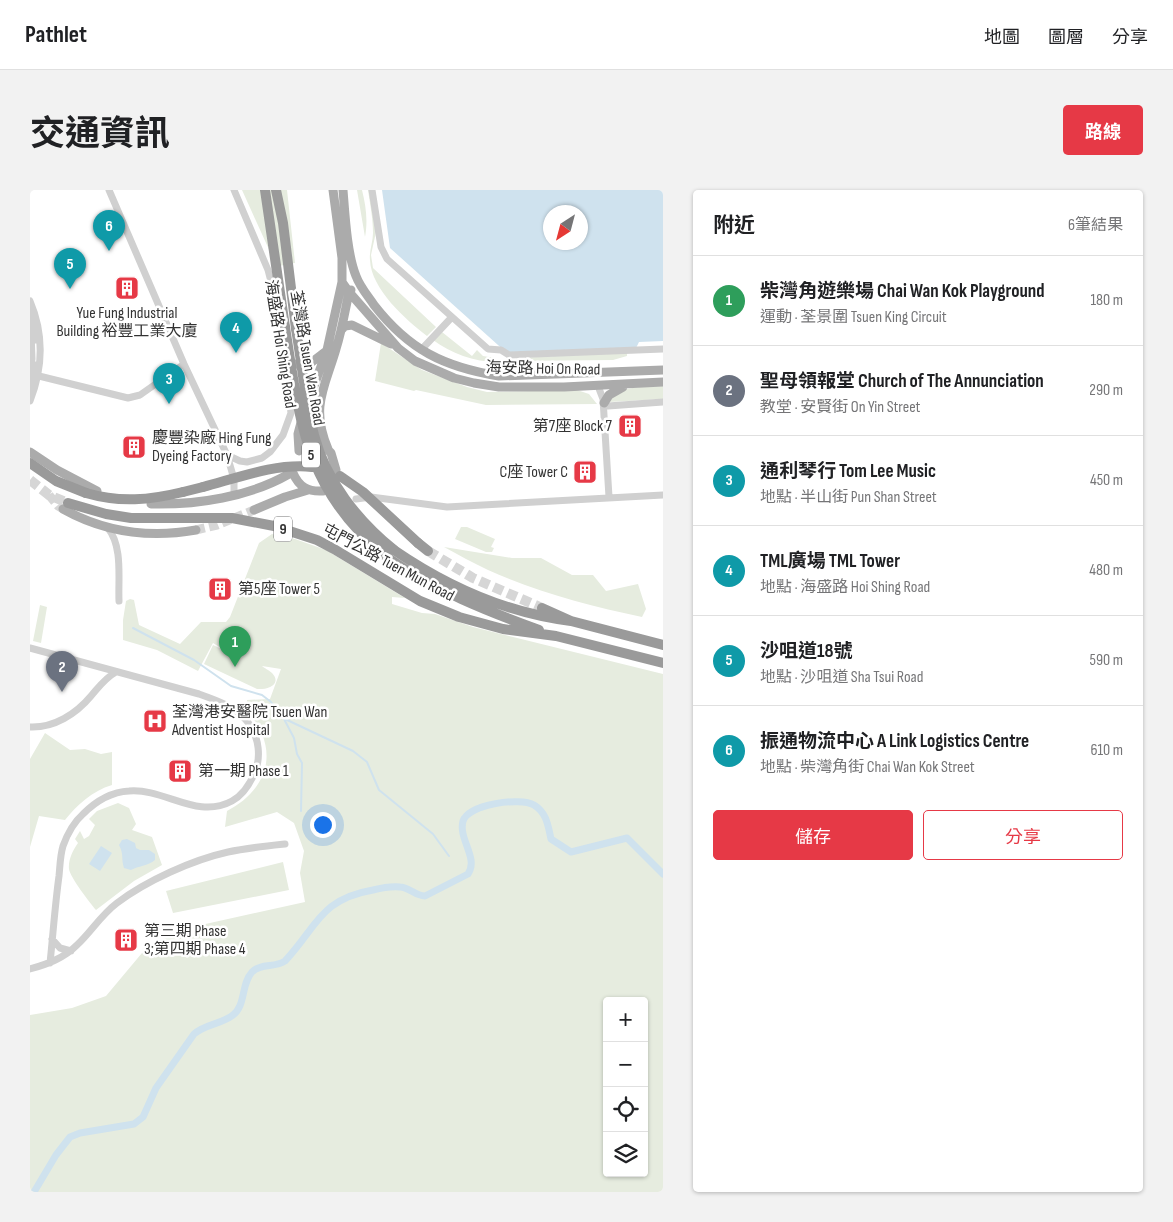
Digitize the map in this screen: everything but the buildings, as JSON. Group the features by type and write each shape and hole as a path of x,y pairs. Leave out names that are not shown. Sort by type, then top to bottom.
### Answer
{"highway":[{"name":"荃灣路 Tsuen Wan Road","path":"264,190 294,386 309,449 322,481 341,510 365,537 440,589 492,612 556,636"},
{"name":"荃灣路 Tsuen Wan Road","path":"276,190 283,223 296,329 317,445 328,472 342,495 391,554 443,580 497,603 537,616 571,621"},
{"path":"281,190 283,223"},
{"path":"30,464 56,482 78,491 106,498 129,500 168,495 272,469 298,466 312,467"},
{"name":"屯門公路 Tuen Mun Road","path":"336,475 362,492 428,551"},
{"name":"屯門公路 Tuen Mun Road","path":"66,506 131,518 232,518 274,526 317,540 406,594 444,612 496,627 556,636 663,663"},
{"path":"542,608 571,621 663,645"}],"main road":[{"path":"295,462 298,451 300,424 327,350 342,282 342,258 333,190"},
{"path":"254,510 308,490 323,491 330,486 336,475 333,459 323,435 319,410 320,399 341,330 349,292 355,286 356,278 343,190"},
{"path":"342,282 349,276 356,278"},
{"name":"海安路 Hoi On Road","path":"356,278 380,313 397,332 415,347 457,366 477,372 499,376 663,370"},
{"name":"海安路 Hoi On Road","path":"342,282 398,348 422,364 454,378 499,386 598,386 663,382"},
{"path":"341,330 345,326 352,325 398,348"},
{"path":"284,355 293,364 304,366 314,362 327,350"},
{"path":"573,374 591,380 598,386"},
{"path":"606,405 609,395 628,384"},
{"path":"298,451 310,443 322,444 328,449"},
{"path":"30,452 97,491"},
{"path":"152,504 194,503 262,486 291,473 297,482 308,490"},
{"path":"66,506 90,522 108,528 163,534 196,530"}],"street":[{"path":"109,190 184,364 227,455 234,479 234,494"},
{"name":"海盛路 Hoi Shing Road","path":"227,455 235,460 247,462 262,458 270,452 283,435 291,413 276,301 268,270 234,190"},
{"path":"372,190 382,247 387,259 488,349 501,350 509,355 663,349"},
{"path":"30,301 40,330 38,376 30,401"},
{"path":"30,313 36,335 36,360 30,388"},
{"path":"421,350 452,317"},
{"path":"30,328 32,359 30,370"},
{"path":"38,376 128,398 140,394 184,364"},
{"path":"598,386 606,405 609,498"},
{"path":"606,405 663,402"},
{"path":"356,499 371,497 447,507 663,495"},
{"path":"108,528 113,534 117,545 120,601"},
{"path":"117,545 125,531"},
{"path":"30,648 199,694 232,707 252,728 258,745 258,762 251,781 242,794 221,806 203,808 133,790 108,795 94,804 75,822 63,848 50,964"},
{"path":"96,667 100,677 98,686"},
{"path":"30,727 43,727 65,718 83,705 98,686 116,672"},
{"path":"30,969 50,964 71,951 107,911 118,902 157,879 196,861 229,852 285,844"},
{"path":"52,939 60,948 71,951"}],"shaded area":[{"path":"242,190 287,190 295,263 279,266 271,254"},
{"path":"357,190 362,190 365,202 365,237"},
{"path":"368,190 370,190 376,232 371,255 373,268 436,327 427,336 400,313 376,282 370,257 373,227"},
{"path":"442,332 472,356 477,350 483,356 495,358 497,362 488,362 463,356 447,349 433,340"},
{"path":"381,343 422,370 467,387 487,392 577,390 589,394 597,404 486,405 414,391 375,381"},
{"path":"627,352 627,356 613,360 510,361 519,358"},
{"path":"663,386 663,399 609,402 618,392 633,388"},
{"path":"461,527 467,527 495,539 491,547 494,548 492,552 486,552 455,539"},
{"path":"272,534 295,539 326,550 405,598 392,597 392,604 422,613 435,614 473,627 663,674 663,1192 30,1192 30,1015 72,1008 106,996 142,953 174,931 305,902 300,873 304,851 294,823 277,812 225,827 227,811 255,789 261,780 267,758 262,734 250,713 247,700 270,699 281,669 262,666 272,673 276,681 269,688 257,689 204,664 213,645 228,652 213,643 198,671 157,650 123,640 123,620 126,601 130,599 134,600 139,625 180,644 201,622 226,622 230,617 259,543"},
{"path":"444,547 512,558 541,558 572,575 593,575 606,591 638,584 646,609 642,617 564,598 507,578"},
{"path":"40,605 47,607 41,643 33,641"},
{"path":"45,733 70,750 85,749 101,754 112,752 112,785 86,799 65,820 39,816 30,847 30,759"},
{"path":"118,803 129,808 136,824 132,830 152,837 162,865 134,881 96,910 70,873 69,862 78,843 75,839 80,831 84,839 89,836 95,825 89,819 97,811"},
{"path":"283,862 289,890 173,913 166,891"}],"water":[{"path":"382,190 663,190 663,341 639,342 636,348 508,354 390,248"},
{"path":"127,839 135,843 136,848 149,850 155,854 155,860 131,870 124,868 119,845 122,840"},
{"path":"101,846 112,853 100,871 89,864"}],"waterway":[{"path":"133,628 194,660 231,686 262,695 271,702 284,719 294,738 297,754 302,763 301,811"},
{"path":"285,719 353,751 367,762 379,790 433,834 449,856"},
{"path":"34,1192 56,1155 70,1137 80,1133 134,1124 143,1117 156,1088 194,1034 233,1015 240,1006 246,982 252,972 260,967 285,961 330,907 355,894 386,887 403,887 418,895 425,896 468,874 471,862 462,828 463,821 467,815 475,810 484,806 507,802 534,805 542,812 548,825 551,839 571,852 627,838 663,874"}],"tunnel":[{"path":"30,480 49,495 68,503"},
{"path":"49,495 63,509"},
{"path":"196,530 217,525 254,510"},
{"path":"428,551 473,578 542,608"}],"place":[{"name":"振通物流中心 A Link Logistics Centre","path":"109,251"},
{"name":"Yue Fung Industrial Building 裕豐工業大廈","path":"127,288"},
{"name":"沙咀道18號","path":"70,289"},
{"name":"TML廣場 TML Tower","path":"236,353"},
{"name":"通利琴行 Tom Lee Music","path":"169,404"},
{"name":"第7座 Block 7","path":"630,426"},
{"name":"慶豐染廠 Hing Fung Dyeing Factory","path":"134,447"},
{"name":"C座 Tower C","path":"585,472"},
{"name":"第5座 Tower 5","path":"220,589"},
{"name":"柴灣角遊樂場 Chai Wan Kok Playground","path":"235,667"},
{"name":"聖母領報堂 Church of The Annunciation","path":"62,692"},
{"name":"荃灣港安醫院 Tsuen Wan Adventist Hospital","path":"155,721"},
{"name":"第一期 Phase 1","path":"180,771"},
{"name":"第三期 Phase 3;第四期 Phase 4","path":"126,940"}]}
